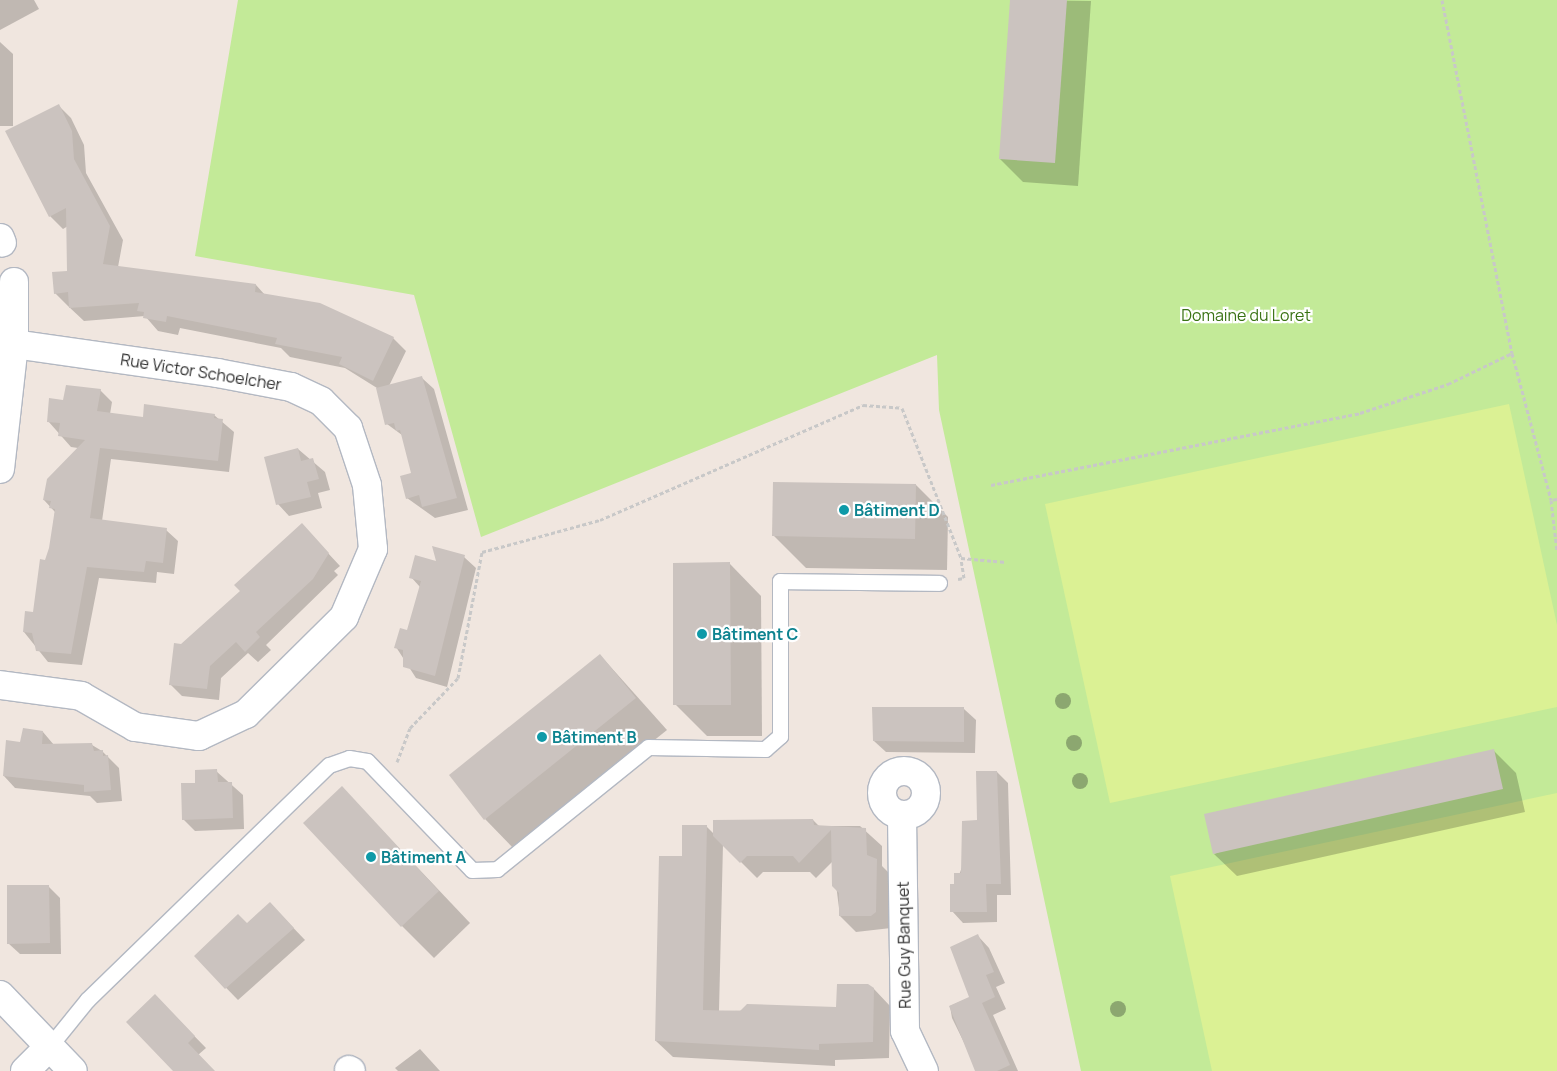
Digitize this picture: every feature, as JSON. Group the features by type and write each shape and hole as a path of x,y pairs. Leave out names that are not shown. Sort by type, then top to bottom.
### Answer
{"street":[{"path":"0,469 14,344 14,282"},
{"name":"Rue Victor Schoelcher","path":"0,685 81,696 135,727 198,736 246,714 344,617 373,549 367,484 348,428 321,401 291,387 217,373 14,344"},
{"name":"Rue Guy Banquet","path":"902,815 905,1031 924,1071"},
{"path":"0,994 73,1071"},
{"path":"25,1071 49,1047"}],"lane":[{"path":"49,1047 87,1000 329,766 349,758 367,761 472,870 497,869 648,748 765,749 780,736 780,581 939,583"}],"path":[{"path":"1442,0 1512,354 1551,500 1557,551"},
{"path":"991,485 1360,413 1448,384 1512,354"},
{"path":"382,776 400,760 410,728 458,678 482,552 600,520 863,405 902,408 961,558 1006,562"},
{"path":"1551,500 1557,499"}],"green space":[{"name":"Domaine du Loret","path":"238,0 1557,0 1557,1071 1081,1071 939,410 937,355 481,537 414,295 195,256"},
{"path":"1509,404 1557,625 1557,707 1110,803 1045,504"},
{"path":"1557,793 1557,1071 1212,1071 1170,876"}],"building":[{"path":"1010,0 1067,0 1055,163 999,159"},
{"path":"59,104 72,131 74,159 110,226 103,264 256,284 255,292 320,303 394,337 373,381 339,364 342,357 275,344 277,338 167,316 166,322 143,318 144,312 137,311 139,303 69,308 68,292 54,294 52,272 67,271 66,208 49,217 5,131"},
{"path":"422,376 457,498 422,507 419,495 406,499 400,476 411,473 400,430 396,431 394,423 385,425 376,388"},
{"path":"66,385 101,389 97,411 143,417 144,404 215,414 214,418 223,419 218,461 100,448 90,518 167,528 163,563 146,561 144,572 87,567 71,654 36,651 32,633 23,632 25,611 33,612 40,559 45,560 49,548 55,509 49,508 51,501 43,500 47,479 85,440 58,436 60,423 47,422 49,398 63,400"},
{"path":"298,448 301,461 313,458 319,479 307,482 311,497 276,505 264,457"},
{"name":"Bâtiment D","path":"773,482 916,484 915,539 772,536"},
{"path":"302,523 329,553 313,579 256,632 260,637 245,652 236,642 210,666 207,689 169,685 174,643 181,644 240,591 234,585"},
{"path":"432,546 465,555 435,676 403,667 403,650 394,648 400,628 407,630 421,581 409,578 415,555 436,561"},
{"name":"Bâtiment C","path":"730,562 731,705 673,705 673,563"},
{"name":"Bâtiment B","path":"600,654 636,698 484,820 449,775"},
{"path":"872,707 964,707 964,742 873,741"},
{"path":"23,728 43,731 42,744 92,743 94,751 103,750 103,756 108,755 111,790 84,792 84,785 3,776 6,740 20,742"},
{"path":"1494,749 1503,789 1213,854 1204,814"},
{"path":"217,769 218,782 232,782 233,818 182,820 181,783 195,783 195,770"},
{"path":"976,771 997,771 1001,884 986,884 987,912 950,912 950,884 954,884 954,873 961,873 962,821 977,820"},
{"name":"Bâtiment A","path":"342,786 439,891 401,927 303,823"},
{"path":"813,819 814,825 866,828 867,855 877,859 876,912 871,916 839,916 839,893 832,886 831,830 799,863 793,856 747,856 740,863 713,836 713,820"},
{"path":"682,825 707,825 703,1010 740,1011 747,1004 836,1007 837,984 868,984 874,988 873,1042 819,1044 819,1050 655,1041 659,856 682,856"},
{"path":"7,885 49,885 50,943 7,944"},
{"path":"270,902 294,928 225,989 194,956 238,914 247,923"},
{"path":"978,934 994,972 986,975 995,997 982,1003 1010,1065 997,1071 975,1071 949,1006 969,997 950,947"},
{"path":"155,994 195,1036 188,1043 215,1071 173,1071 126,1022"}],"place":[{"name":"Bâtiment D","path":"844,510"},
{"name":"Bâtiment C","path":"702,634"},
{"name":"Bâtiment B","path":"542,737"},
{"name":"Bâtiment A","path":"371,857"}]}
